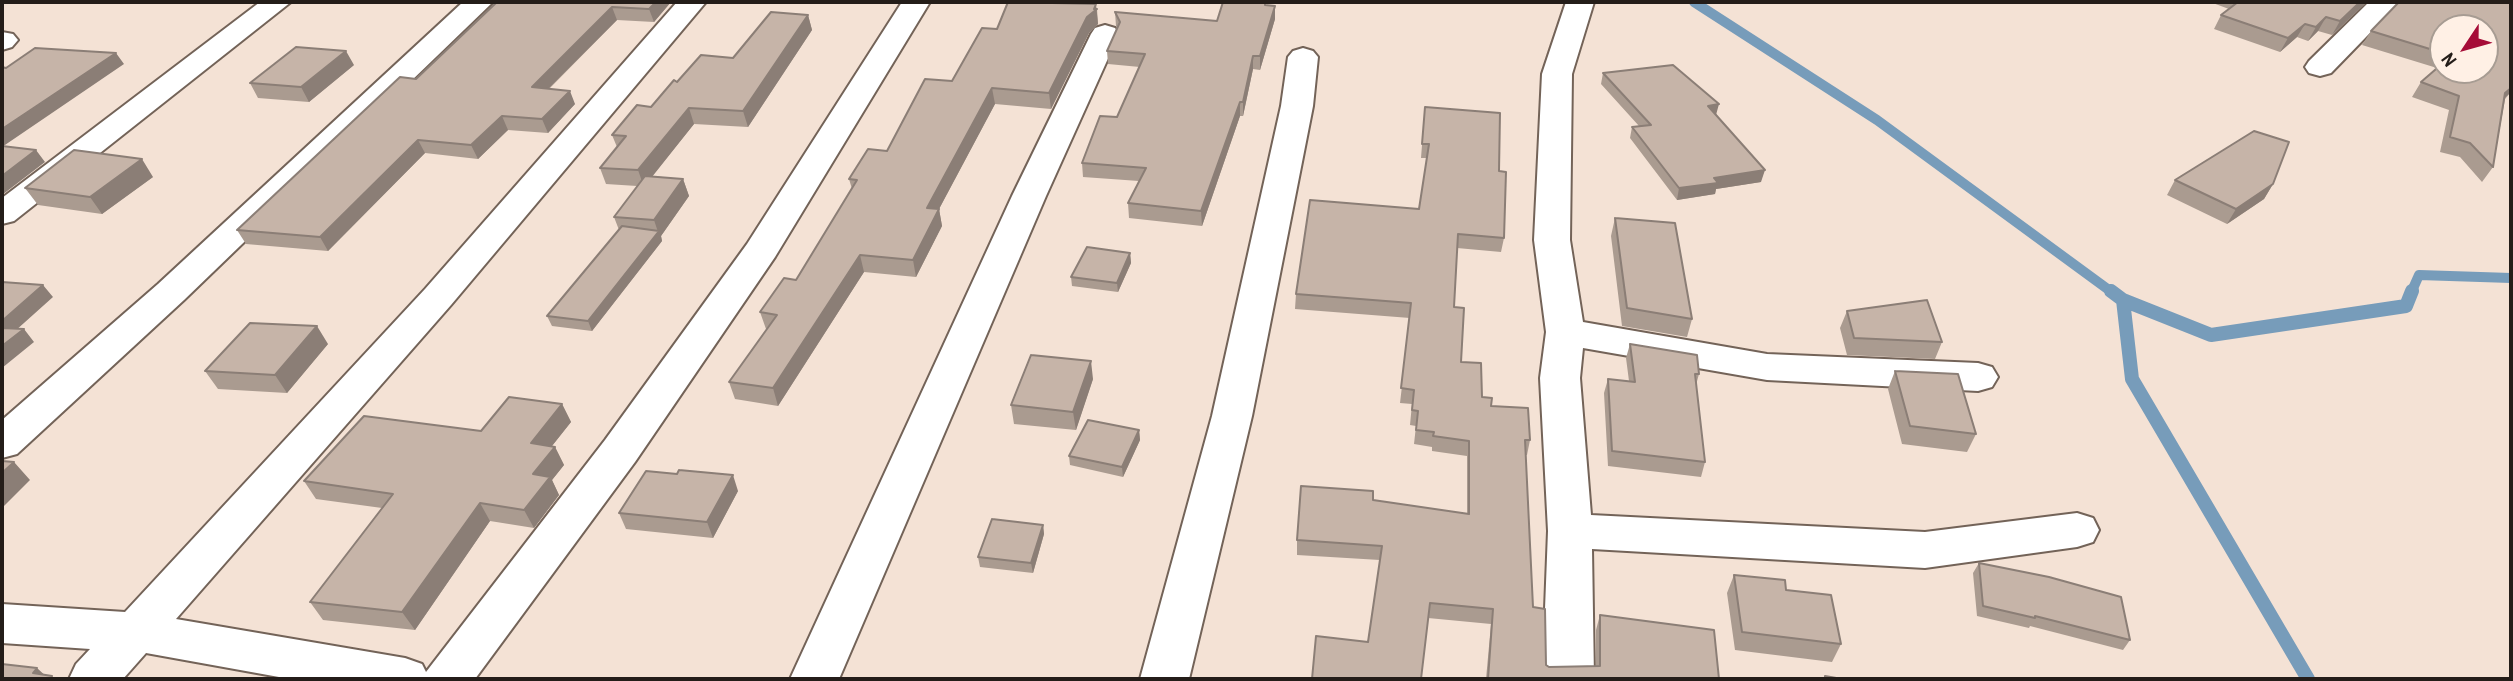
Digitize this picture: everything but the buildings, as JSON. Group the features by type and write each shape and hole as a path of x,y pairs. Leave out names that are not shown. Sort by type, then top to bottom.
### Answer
{"street":[{"path":"2,214 277,2"},
{"path":"2,443 171,292 480,2"},
{"path":"93,679 438,298 692,2"},
{"path":"447,679 620,451 762,249 915,2"},
{"path":"1569,679 1567,661 1570,531 1560,378 1565,332 1552,240 1557,74 1580,2"},
{"path":"2320,67 2363,21 2386,2"},
{"path":"814,679 1029,196 1105,34"},
{"path":"1164,679 1232,416 1297,106 1303,57"},
{"path":"1565,332 1767,367 1978,377"},
{"path":"1570,531 1925,550 2077,530"},
{"path":"2,624 137,632 405,679"}],"waterway":[{"path":"1694,2 1877,120 2113,293"},
{"path":"2411,293 2419,275 2511,278"},
{"path":"2111,291 2123,300"},
{"path":"2123,300 2211,335 2406,306 2412,291"},
{"path":"2123,300 2132,379 2308,679"}]}
